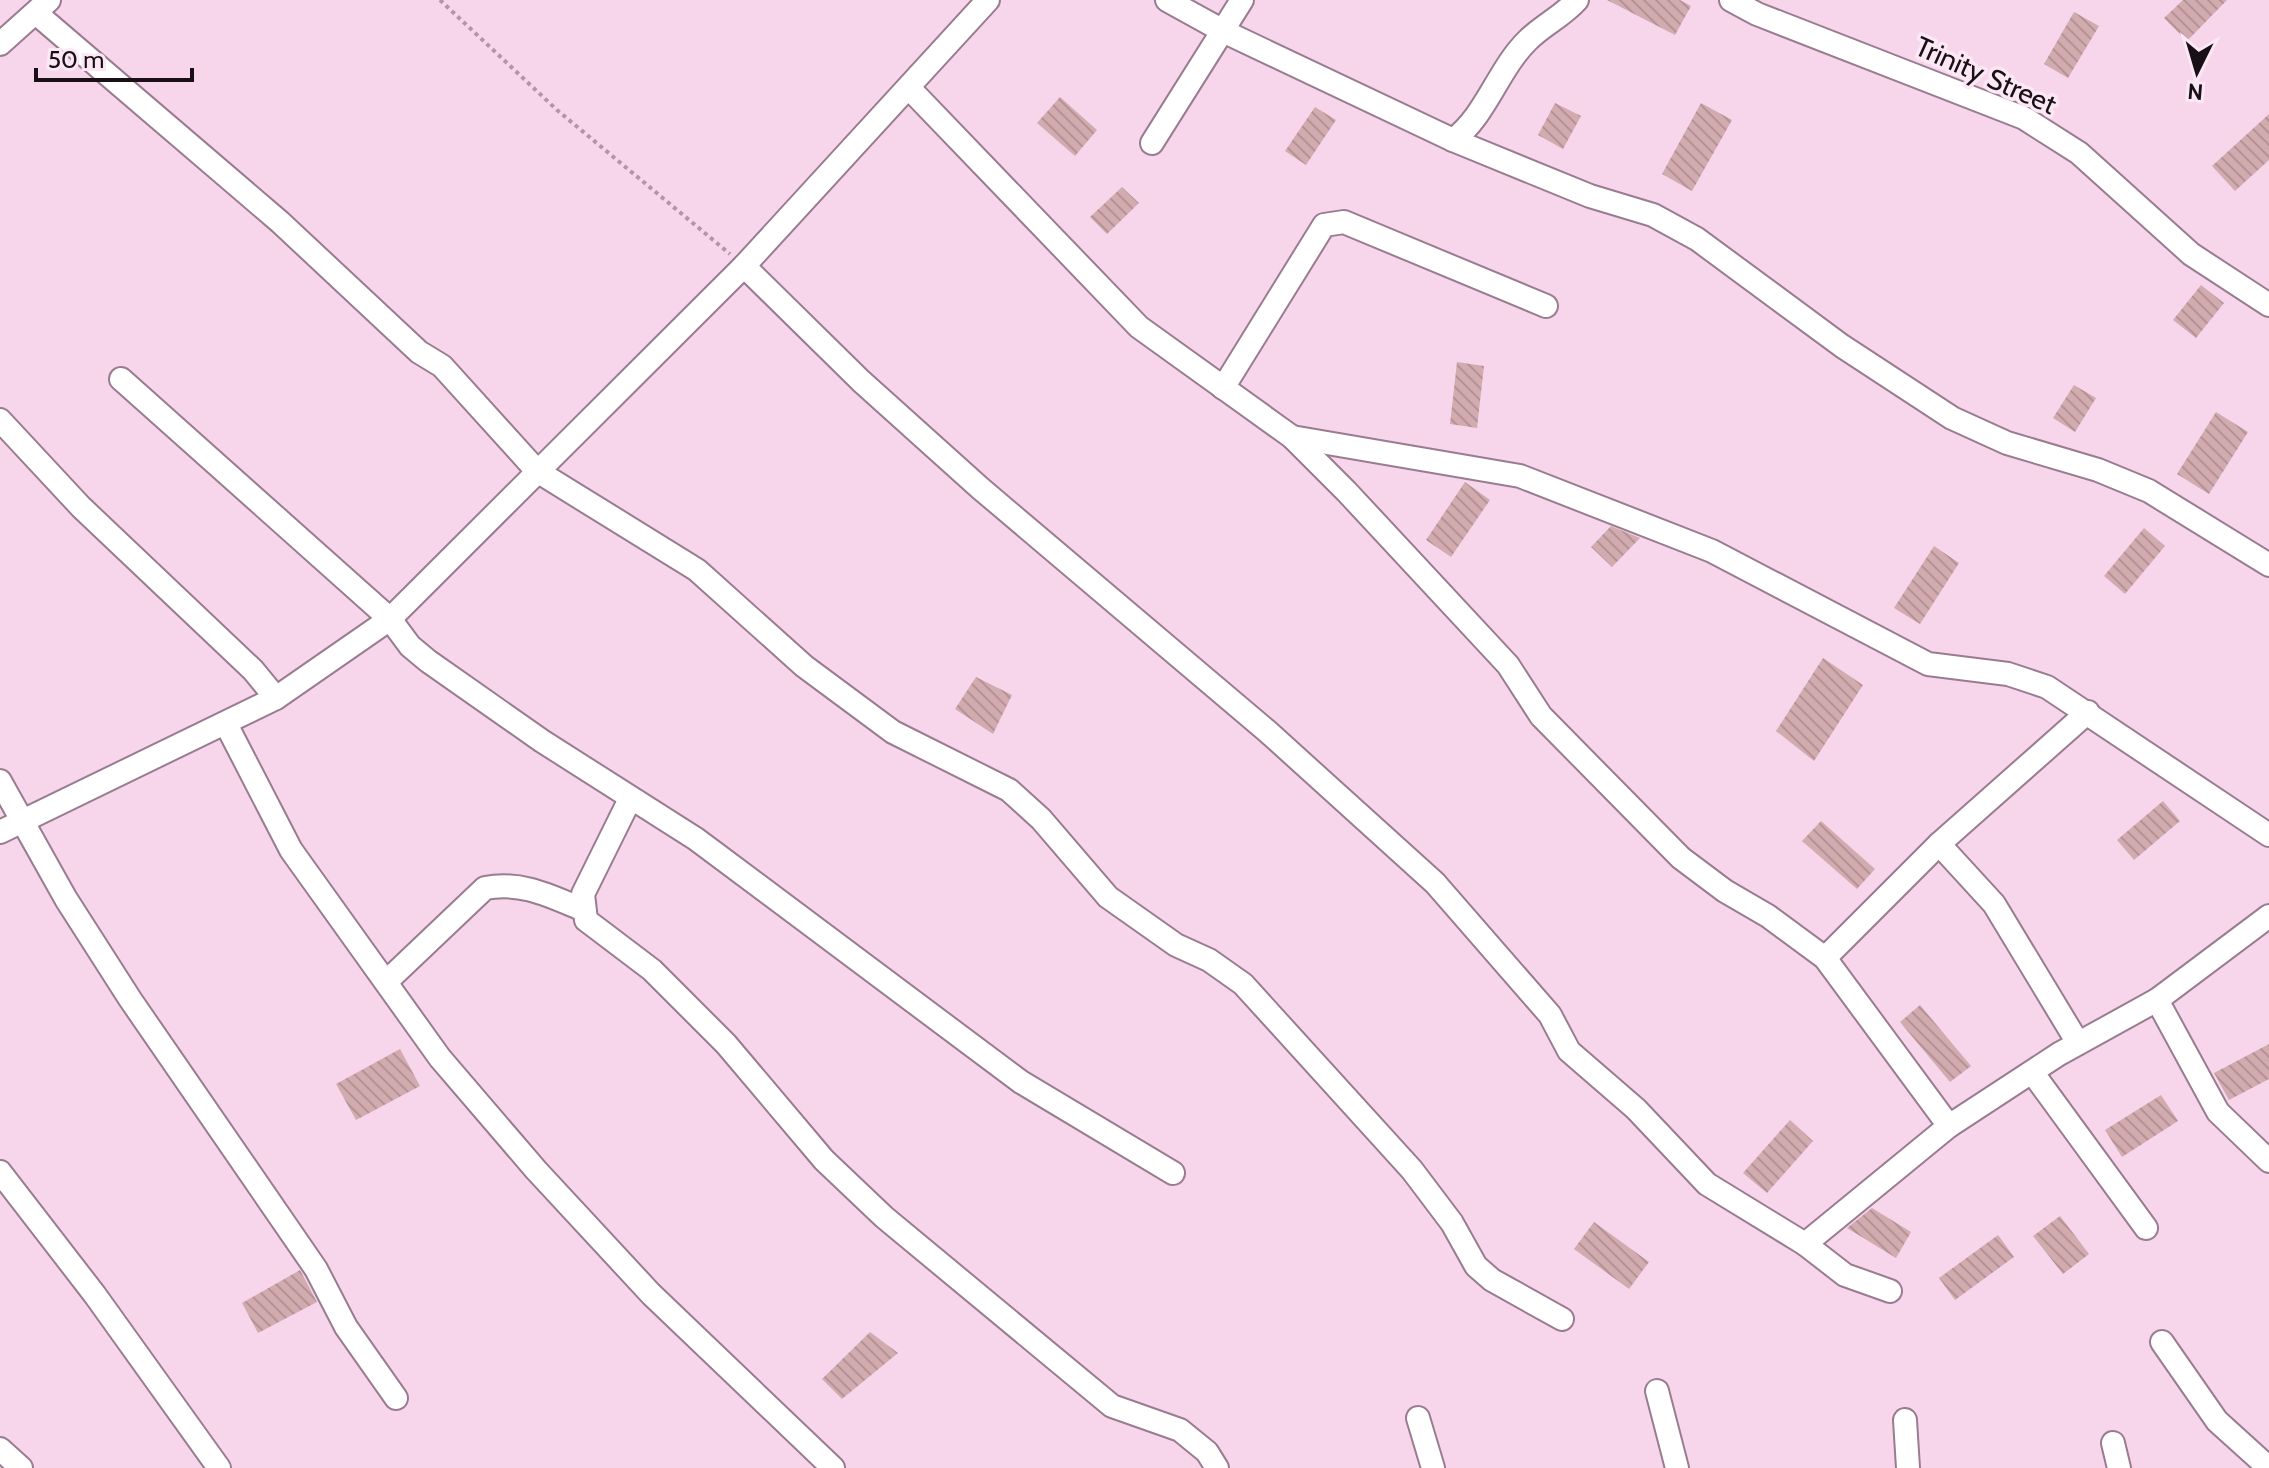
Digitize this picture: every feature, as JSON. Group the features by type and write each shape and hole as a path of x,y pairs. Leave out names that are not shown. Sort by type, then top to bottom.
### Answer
{"street":[{"path":"0,832 276,698 390,619 744,266 910,89 988,0"},
{"path":"1167,0 1225,32 1453,140 1590,196 1653,215 1697,239 1842,346 1952,418 2007,443 2098,470 2149,491 2269,565"},
{"path":"1152,143 1225,32 1242,0"},
{"path":"1453,140 1466,131 1498,76 1528,39 1577,0"},
{"name":"Trinity Street","path":"1731,0 1772,20 2024,118 2079,153 2191,254 2269,305"},
{"path":"0,44 43,7 419,352 442,366 537,471 697,570 804,666 893,732 1009,790 1041,819 1108,897 1176,945 1209,960 1243,984 1412,1170 1452,1223 1476,1266 1492,1280 1562,1319"},
{"path":"910,89 1139,327 1292,437 1508,665 1541,716 1681,858 1825,958 1949,1126"},
{"path":"1223,388 1324,225 1332,222 1344,222 1546,306"},
{"path":"744,266 861,381 969,479 1267,731 1435,883 1550,1015 1569,1051 1636,1109 1707,1184 1805,1244 1845,1275 1890,1291"},
{"path":"121,379 390,619 410,646 428,661 630,799 696,839 1021,1082 1173,1173"},
{"path":"0,420 81,507 253,670 276,698"},
{"path":"1292,437 1520,476 1712,551 1928,664 2008,674 2047,687 2269,835"},
{"path":"1825,958 1939,844 2088,712"},
{"path":"226,724 291,850 440,1058 536,1170 651,1294 833,1468"},
{"path":"0,781 66,899 130,999 316,1269 346,1327 396,1398"},
{"path":"630,799 583,894 586,920 652,970 726,1044 824,1160 884,1217 1112,1406 1180,1430 1207,1452 1217,1468"},
{"path":"1939,844 1994,904 2078,1043"},
{"path":"386,982 485,888 504,884 527,887 584,910"},
{"path":"1805,1244 1949,1126 2078,1043 2157,1000 2269,916"},
{"path":"2157,1000 2218,1112 2269,1161"},
{"path":"2032,1072 2146,1228"},
{"path":"0,1172 113,1319 219,1468"},
{"path":"2162,1342 2217,1421 2269,1468"},
{"path":"1657,1391 1677,1468"},
{"path":"1418,1418 1433,1468"},
{"path":"1905,1420 1908,1468"},
{"path":"2113,1443 2119,1468"},
{"path":"0,1449 21,1468"}],"path":[{"path":"440,0 557,110 744,266"}],"building":[{"path":"1607,0 1680,0 1691,6 1675,35"},
{"path":"2183,0 2227,0 2187,41 2164,18"},
{"path":"2074,12 2099,26 2068,78 2044,64"},
{"path":"1060,97 1097,130 1075,156 1037,123"},
{"path":"1555,103 1581,116 1563,149 1538,135"},
{"path":"1701,103 1732,120 1692,191 1662,174"},
{"path":"1315,107 1336,120 1306,165 1285,151"},
{"path":"2269,114 2269,160 2235,191 2212,166"},
{"path":"1122,187 1139,203 1107,234 1090,217"},
{"path":"2201,285 2224,303 2196,338 2173,320"},
{"path":"1457,362 1484,366 1477,428 1450,424"},
{"path":"2074,385 2096,398 2075,432 2053,418"},
{"path":"2216,412 2248,432 2209,494 2177,474"},
{"path":"1465,482 1490,500 1451,557 1426,540"},
{"path":"1611,526 1640,538 1612,567 1591,547"},
{"path":"2144,528 2165,546 2125,594 2104,576"},
{"path":"1934,546 1959,563 1920,624 1894,608"},
{"path":"1823,658 1863,685 1814,761 1776,731"},
{"path":"976,677 1012,695 993,734 955,709"},
{"path":"2163,801 2180,821 2134,860 2117,840"},
{"path":"1821,821 1875,869 1857,889 1802,841"},
{"path":"1920,1005 1971,1066 1950,1082 1900,1022"},
{"path":"2269,1044 2269,1079 2229,1100 2214,1073"},
{"path":"400,1049 420,1086 356,1120 336,1084"},
{"path":"2161,1095 2178,1121 2122,1157 2105,1130"},
{"path":"1790,1120 1813,1141 1767,1193 1743,1173"},
{"path":"1872,1208 1911,1232 1896,1258 1847,1228"},
{"path":"2060,1216 2089,1254 2063,1274 2033,1236"},
{"path":"1594,1222 1649,1262 1629,1289 1574,1249"},
{"path":"1998,1235 2014,1257 1955,1300 1939,1278"},
{"path":"300,1270 317,1302 258,1333 242,1303"},
{"path":"870,1332 898,1353 842,1399 822,1379"}]}
